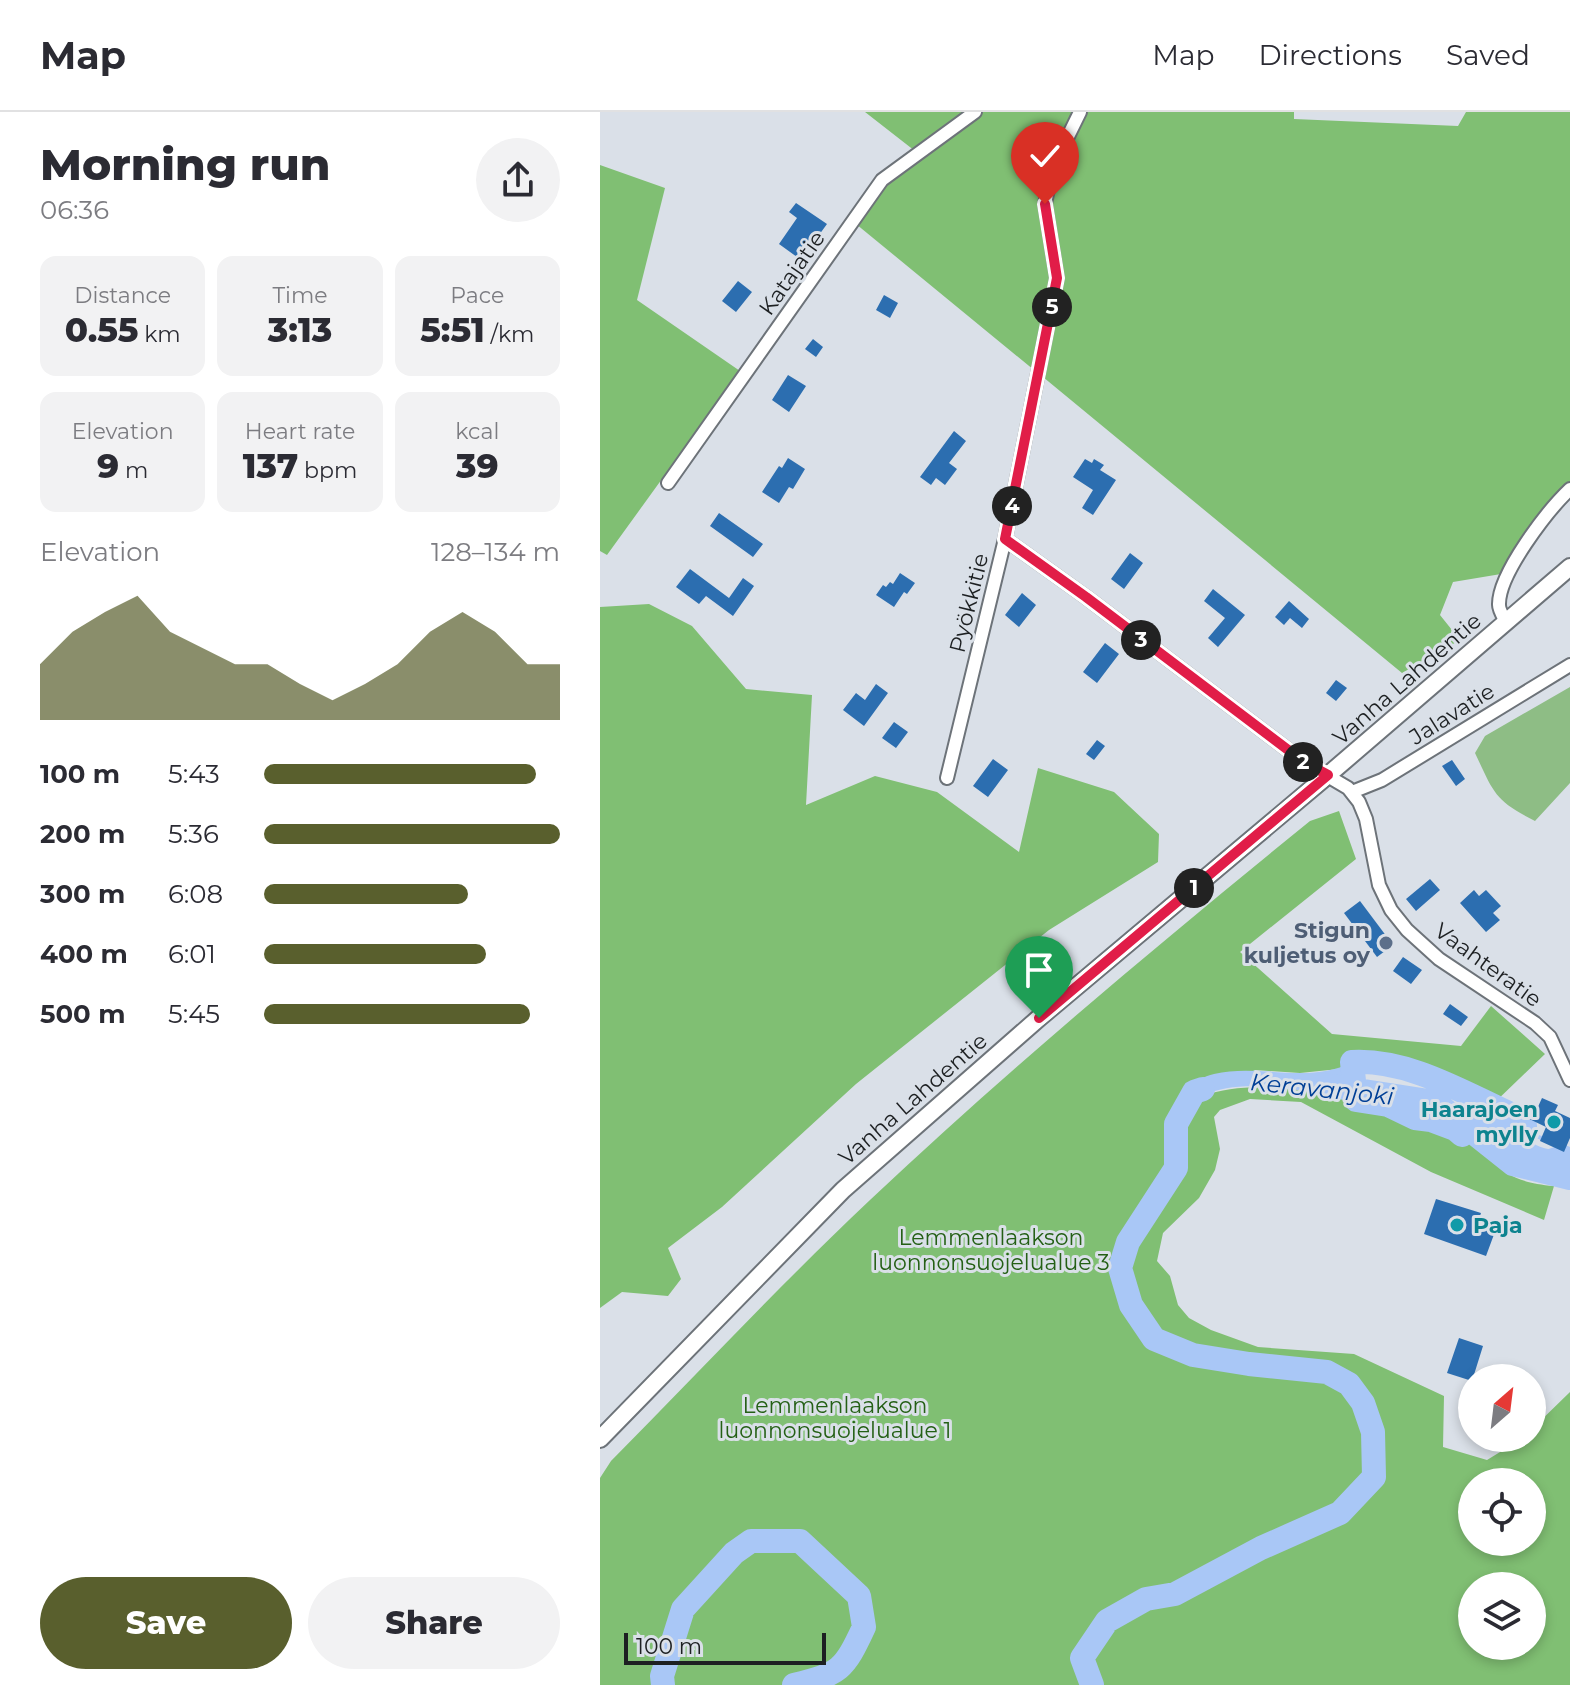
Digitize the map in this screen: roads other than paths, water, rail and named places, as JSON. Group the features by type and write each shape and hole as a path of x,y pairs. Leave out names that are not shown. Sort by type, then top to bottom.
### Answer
{"main road":[{"name":"Vanha Lahdentie","path":"600,1439 843,1190 1039,1018 1570,567"}],"street":[{"name":"Katajatie","path":"668,483 882,180 975,112"},
{"name":"Pyökkitie","path":"947,778 1005,539 1057,278 1045,204 1052,169 1080,112"},
{"path":"1506,622 1499,605 1507,577 1523,545 1570,489"},
{"path":"1005,539 1304,762 1352,792"},
{"name":"Jalavatie","path":"1352,792 1382,780 1570,665"},
{"name":"Vaahteratie","path":"1352,792 1366,819 1379,885 1391,910 1407,930 1439,959 1535,1023 1550,1037 1570,1080"}],"water":[{"path":"1352,1062 1356,1100 1280,1088 1239,1087 1205,1095 1190,1115 1175,1111 1185,1087 1210,1075 1231,1071 1319,1072"}],"waterway":[{"path":"1462,1135 1455,1129 1415,1118 1388,1105 1356,1100 1352,1062 1394,1066 1436,1079 1515,1116 1525,1126 1524,1133 1488,1121 1486,1128 1526,1154 1550,1161 1563,1157 1570,1160"},
{"name":"Keravanjoki","path":"1325,1085 1435,1102 1513,1164 1570,1178"},
{"name":"Keravanjoki","path":"1092,1685 1082,1658 1107,1621 1146,1599 1175,1594 1261,1548 1340,1513 1374,1477 1373,1432 1363,1403 1349,1384 1327,1372 1193,1355 1154,1339 1131,1305 1120,1268 1128,1242 1176,1168 1176,1124 1194,1092 1203,1089"},
{"path":"1524,1130 1541,1138"},
{"path":"1562,1151 1570,1177"},
{"name":"Keravanjoki","path":"663,1685 662,1676 683,1609 734,1553 751,1541 800,1541 859,1596 864,1627 851,1653 839,1668 822,1677 794,1685"}],"place":[{"name":"Stigun kuljetus oy","path":"1386,943"},
{"name":"Haarajoen mylly","path":"1554,1122"},
{"name":"Paja","path":"1457,1225"}],"park label":[{"name":"Lemmenlaakson luonnonsuojelualue 3","path":"991,1250"},
{"name":"Lemmenlaakson luonnonsuojelualue 1","path":"835,1418"}]}
